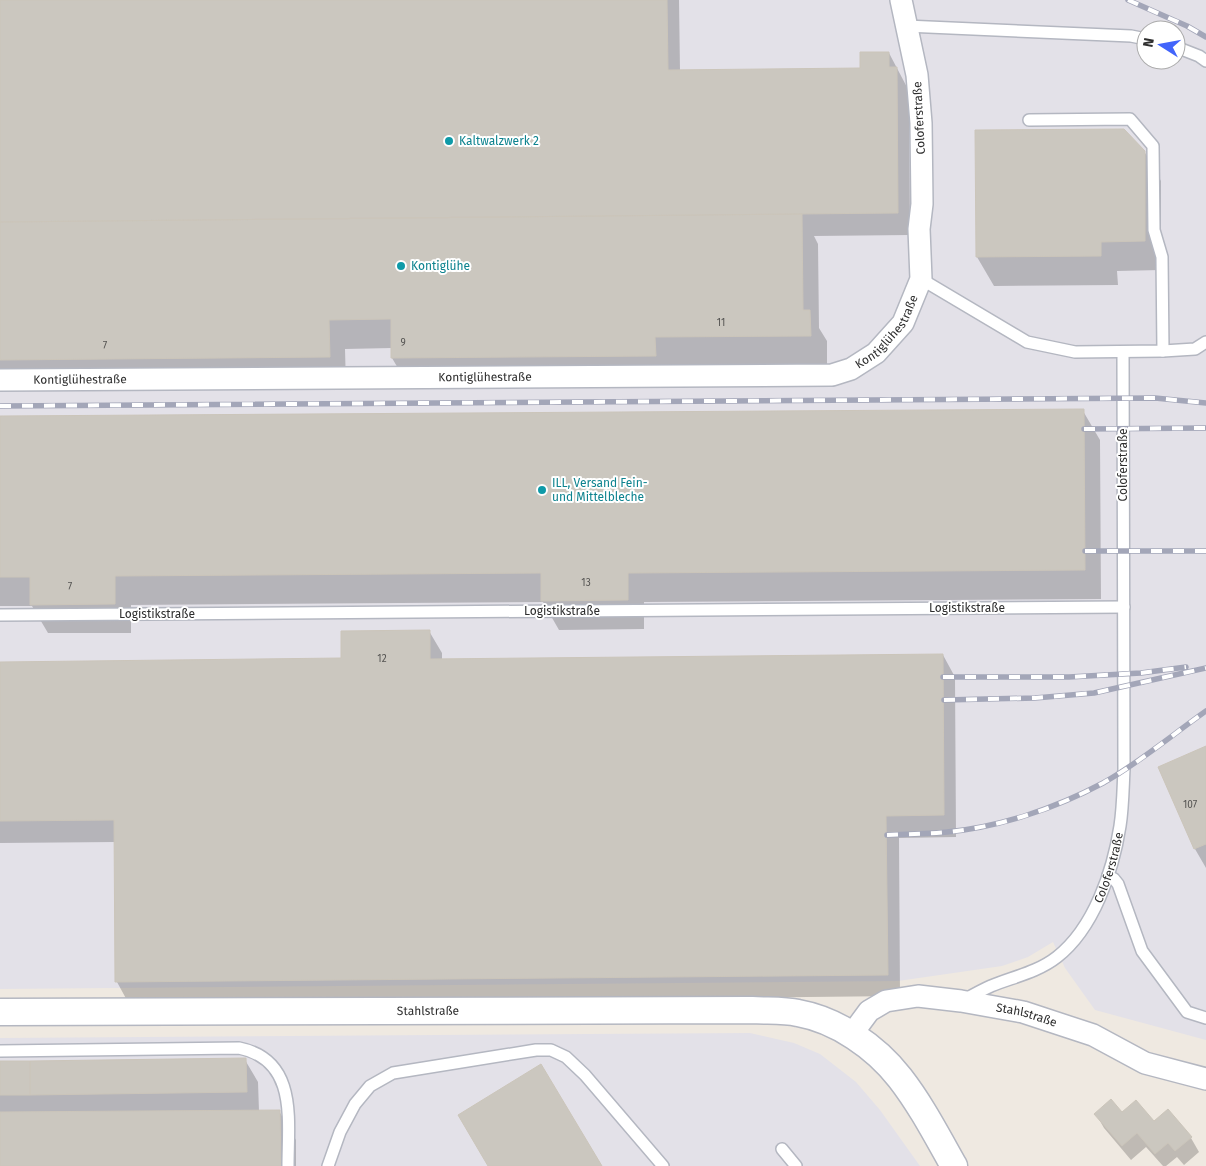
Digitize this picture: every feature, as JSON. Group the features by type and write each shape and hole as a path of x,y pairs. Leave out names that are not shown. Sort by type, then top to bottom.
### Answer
{"street":[{"name":"Coloferstraße","path":"901,0 917,75 922,123 922,204 919,229 921,279"},
{"name":"Kontiglühestraße","path":"0,380 832,375 851,369 876,353 903,323 921,279"},
{"name":"Stahlstraße","path":"852,1034 869,1010 886,1001 918,996 961,1000 1023,1012 1093,1035 1145,1063 1206,1079"},
{"name":"Stahlstraße","path":"0,1012 752,1010 798,1013 825,1020 852,1034 875,1052 899,1077 920,1108 954,1166"}],"lane":[{"path":"906,26 1136,37"},
{"path":"1186,51 1206,61"},
{"path":"1029,120 1130,119 1153,146 1154,230 1162,257 1163,351"},
{"path":"921,279 1027,342 1076,352 1163,351 1195,348 1206,342"},
{"name":"Coloferstraße","path":"961,1000 1033,970 1057,957 1074,940 1095,908 1108,876 1120,826 1124,769 1123,352"},
{"name":"Logistikstraße","path":"0,615 1124,607"},
{"path":"1108,876 1118,884 1142,950 1187,1012 1206,1018"},
{"path":"0,1051 238,1048 250,1050 277,1071 284,1086 288,1107 288,1166"},
{"path":"328,1166 340,1132 355,1104 370,1086 393,1073 536,1050 551,1050 566,1057 585,1074 663,1166"},
{"path":"782,1149 796,1166"}],"shaded area":[{"path":"0,0 1206,0 1206,1040 1095,1010 1065,968 1053,942 1028,957 1002,966 898,981 0,989"},
{"path":"750,1033 794,1043 820,1054 856,1082 880,1110 920,1166 0,1166 0,1038"}],"building":[{"name":"Kaltwalzwerk 2","path":"0,0 667,0 668,70 860,68 860,52 889,52 889,67 897,67 898,213 0,222"},
{"path":"1124,129 1145,151 1145,241 1101,242 1101,256 976,257 975,130"},
{"name":"Kontiglühe","path":"802,214 803,310 810,310 811,336 655,337 656,356 391,358 391,319 329,320 330,357 0,360 0,222"},
{"name":"ILL, Versand Fein- und Mittelbleche","path":"1084,409 1085,570 628,573 628,600 541,601 541,573 115,576 115,604 30,605 30,577 0,577 0,416"},
{"path":"430,630 430,659 943,654 944,815 886,816 888,975 115,982 114,820 0,821 0,662 341,658 341,631"},
{"path":"1206,746 1206,844 1194,849 1158,767"},
{"path":"246,1058 247,1092 30,1095 30,1061"},
{"path":"0,1061 30,1061 30,1095 0,1095"},
{"path":"541,1064 602,1166 488,1166 458,1115"},
{"path":"1111,1099 1122,1112 1136,1100 1154,1121 1168,1109 1192,1137 1175,1151 1168,1143 1155,1154 1137,1133 1122,1146 1094,1114"},
{"path":"280,1110 281,1166 0,1166 0,1112"}],"railway":[{"path":"1128,0 1187,26 1206,37"},
{"path":"0,406 1155,398 1206,403"},
{"path":"1084,429 1206,428"},
{"path":"1085,551 1206,551"},
{"path":"943,677 1069,677 1141,673 1186,667"},
{"path":"944,700 1035,698 1094,693 1206,668"},
{"path":"887,835 940,833 987,826 1047,808 1103,783 1142,758 1206,711"}],"place":[{"name":"Kaltwalzwerk 2","path":"449,141"},
{"name":"Kontiglühe","path":"401,266"},
{"name":"ILL, Versand Fein- und Mittelbleche","path":"542,490"}]}
